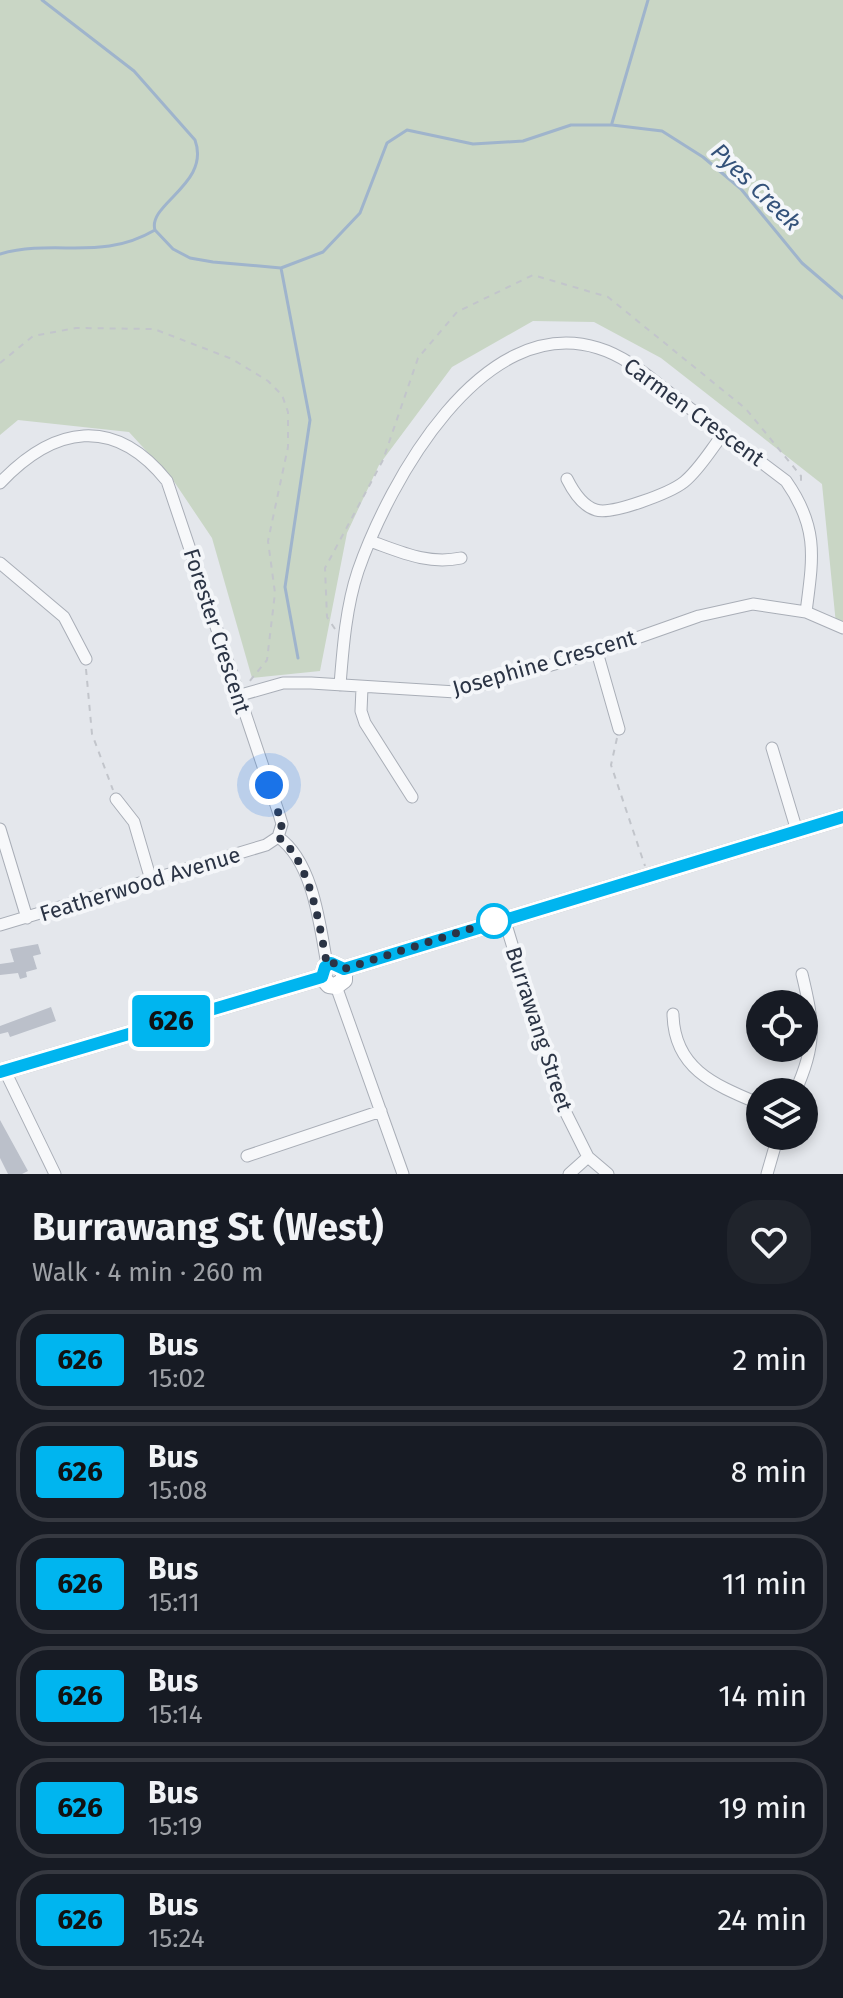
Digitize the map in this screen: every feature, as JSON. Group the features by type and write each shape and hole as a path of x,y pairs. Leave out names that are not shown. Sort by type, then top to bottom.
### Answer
{"main road":[{"path":"2,1071 332,974 504,918 843,817"}],"street":[{"name":"Carmen Crescent","path":"340,685 357,574 399,481 462,396 485,372 508,357 535,348 571,343 622,358 786,481 803,505 814,557 806,612"},
{"path":"567,479 582,502 606,512 672,490 695,471 724,433"},
{"name":"Forester Crescent","path":"0,483 38,448 60,439 106,438 130,445 154,464 172,492 237,696 282,824 278,837"},
{"path":"370,541 422,559 442,562 461,558"},
{"path":"0,563 64,617 86,659"},
{"name":"Josephine Crescent","path":"237,696 283,683 456,692 597,652 729,608 779,605 806,612 843,628"},
{"path":"597,652 619,729"},
{"path":"362,688 361,711 365,723 412,797"},
{"path":"772,748 797,831"},
{"path":"116,799 134,822 151,880"},
{"path":"0,829 27,918"},
{"path":"278,837 293,850 305,874 332,974 403,1174"},
{"name":"Featherwood Avenue","path":"0,925 266,845 278,837"},
{"name":"Burrawang Street","path":"504,918 559,1099 588,1157 608,1174"},
{"path":"800,1078 813,1043 813,1019 802,974"},
{"path":"673,1014 673,1037 683,1056 727,1090 746,1098"},
{"path":"2,1071 55,1174"},
{"path":"247,1156 381,1111"},
{"path":"767,1174 774,1150"},
{"path":"569,1174 588,1157"}],"path":[{"path":"344,644 327,617 325,568 383,460 418,358 457,312 533,275 608,297 746,409 801,476 803,505"},
{"path":"0,363 33,336 76,328 154,329 232,359 268,381 282,395 288,412 288,447 268,541 275,593 267,660 237,696"},
{"path":"86,659 92,734 116,799"},
{"path":"619,729 611,765 648,875"}],"green space":[{"path":"0,0 843,0 843,630 836,624 822,484 661,358 594,322 533,321 452,367 379,465 347,533 320,671 252,678 212,538 173,480 129,432 18,420 0,435"}],"building":[{"path":"38,944 41,954 33,956 37,969 26,972 27,977 20,979 18,973 0,975 0,964 14,962 10,949"},
{"path":"51,1007 56,1021 10,1037 8,1032 0,1034 0,1026"},
{"path":"0,1120 28,1171 22,1174 8,1174 0,1158"}],"waterway":[{"path":"42,0 134,71 195,140 198,155 194,169 160,211 155,220 155,230"},
{"path":"612,123 648,0"},
{"name":"Pyes Creek","path":"0,254 41,248 116,245 155,230 173,249 190,258 281,268 323,252 360,213 387,143 407,130 473,144 523,141 571,125 612,125 662,131 703,157 741,189 802,263 843,298"},
{"path":"281,268 310,420 285,587 298,658"}],"bus line":[{"name":"626","path":"0,1072 322,977 323,970 331,963 344,969 843,817"}],"route":[{"path":"269,785 282,824 278,837 293,850 305,874 327,965 335,963 344,969 504,918 494,921"}]}
